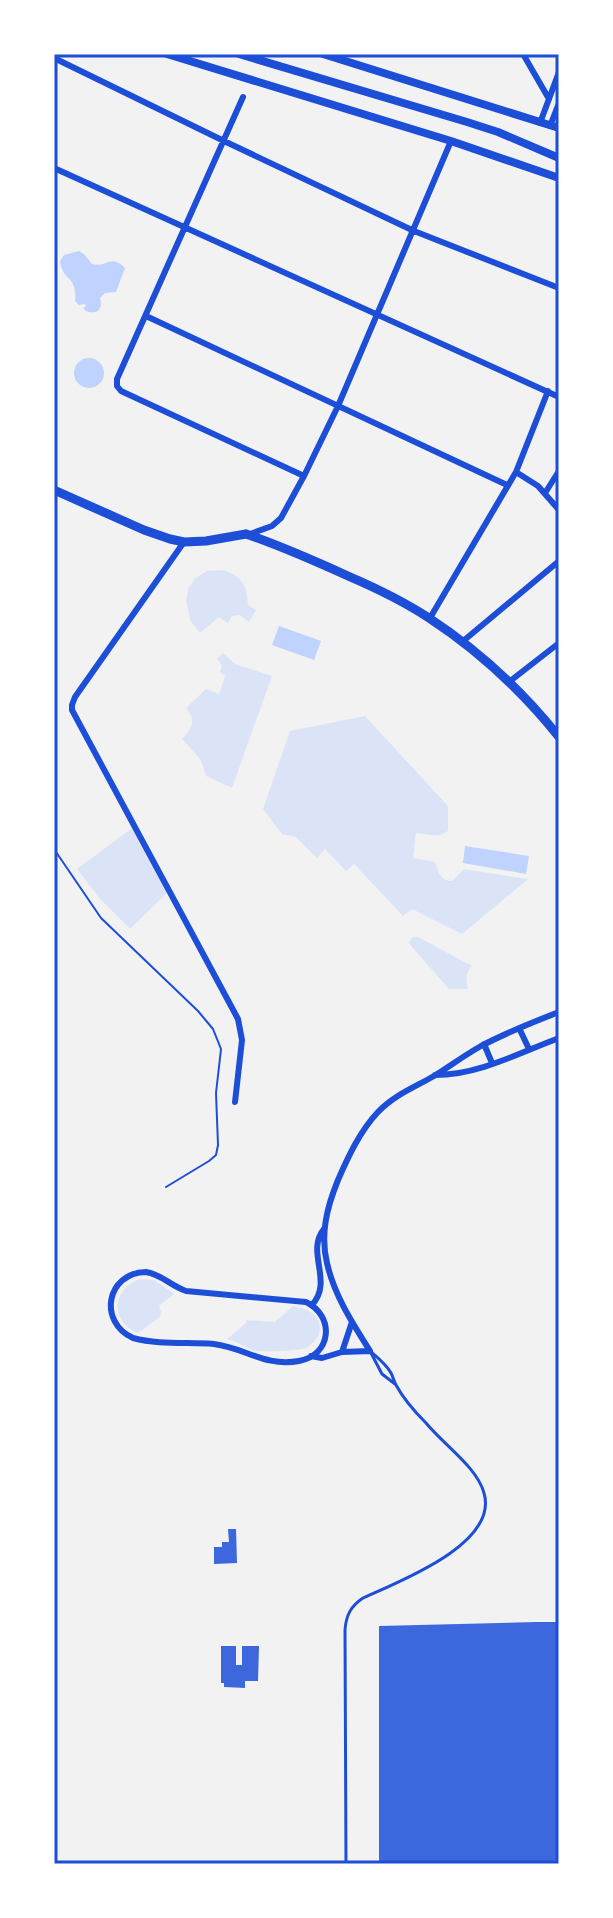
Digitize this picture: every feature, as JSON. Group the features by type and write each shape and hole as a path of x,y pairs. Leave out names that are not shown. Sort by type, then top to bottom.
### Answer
{"main road":[{"path":"167,54 451,141 559,178"},
{"path":"239,54 498,132 559,158"},
{"path":"323,54 555,127"},
{"path":"54,490 144,530 184,542 246,534 377,589 430,618 462,642 509,682 559,737"}],"street":[{"path":"523,54 549,99"},
{"path":"54,58 414,231 559,288"},
{"path":"540,123 559,72"},
{"path":"243,97 117,379 117,386 121,391 304,476"},
{"path":"555,127 559,103"},
{"path":"246,534 272,526 281,518 304,476 338,406 451,141"},
{"path":"54,168 559,397"},
{"path":"146,316 507,485"},
{"path":"430,618 516,472 548,391"},
{"path":"545,493 559,471"},
{"path":"516,472 545,493 559,510"},
{"path":"184,542 75,697 72,710 238,1019 242,1040 235,1102"},
{"path":"462,642 559,561"},
{"path":"509,682 559,643"},
{"path":"312,1305 321,1291 317,1242 341,1174 370,1121 394,1098 484,1044 559,1012"},
{"path":"519,1028 529,1049"},
{"path":"435,1075 463,1073 559,1038"},
{"path":"484,1044 492,1063"},
{"path":"311,1356 320,1349 326,1333 323,1317 312,1305 300,1300 186,1291 158,1275 146,1272 124,1278 113,1292 111,1304 112,1316 118,1327 133,1338 215,1344 271,1361 291,1362 311,1356 328,1357 342,1352 370,1351 352,1322 329,1271 324,1229"},
{"path":"342,1352 352,1322"}],"lane":[{"path":"370,1351 382,1374 395,1384"},
{"path":"346,1864 345,1630 349,1611 363,1598 449,1555 478,1525 486,1504 484,1493 472,1472 425,1423 395,1384 385,1364 370,1351"}],"path":[{"path":"54,849 101,918 198,1011 213,1029 221,1049 216,1093 216,1155 166,1187"}],"shaded area":[{"path":"224,570 243,583 248,605 256,610 249,622 240,615 232,616 228,623 219,617 200,633 191,622 186,602 188,589 195,578 207,571"},
{"path":"223,653 235,664 272,676 232,788 206,776 201,760 182,739 192,724 186,708 206,689 219,694 225,676 220,672 222,666 217,659"},
{"path":"365,716 448,806 448,831 438,836 416,833 413,858 435,862 440,875 448,881 464,869 528,879 462,934 412,909 403,916 354,864 346,871 325,849 317,858 296,837 282,834 263,809 290,731"},
{"path":"132,828 167,893 130,929 100,899 77,869"},
{"path":"413,937 472,966 467,977 468,989 449,989 411,946 409,942"},
{"path":"140,1279 154,1280 174,1294 159,1306 160,1317 138,1333 122,1321 118,1305 124,1290"},
{"path":"293,1306 309,1311 319,1322 318,1336 306,1348 256,1351 227,1339 246,1320 275,1322"}],"water":[{"path":"79,251 92,264 112,261 125,268 116,292 105,293 100,298 100,308 96,312 86,311 83,308 85,304 79,305 75,301 74,287 61,267 60,261 64,255"},
{"path":"89,358 100,362 104,373 100,384 89,388 78,384 74,373 78,362"},
{"path":"279,626 321,641 314,660 272,645"},
{"path":"465,846 529,856 526,874 463,863"}],"building":[{"path":"228,1529 236,1529 237,1563 214,1564 214,1547 222,1547 222,1542 229,1542"},
{"path":"559,1622 559,1864 379,1864 379,1626"},
{"path":"221,1646 236,1646 236,1665 242,1665 242,1646 259,1646 258,1681 245,1681 245,1688 224,1687 221,1683"}]}
